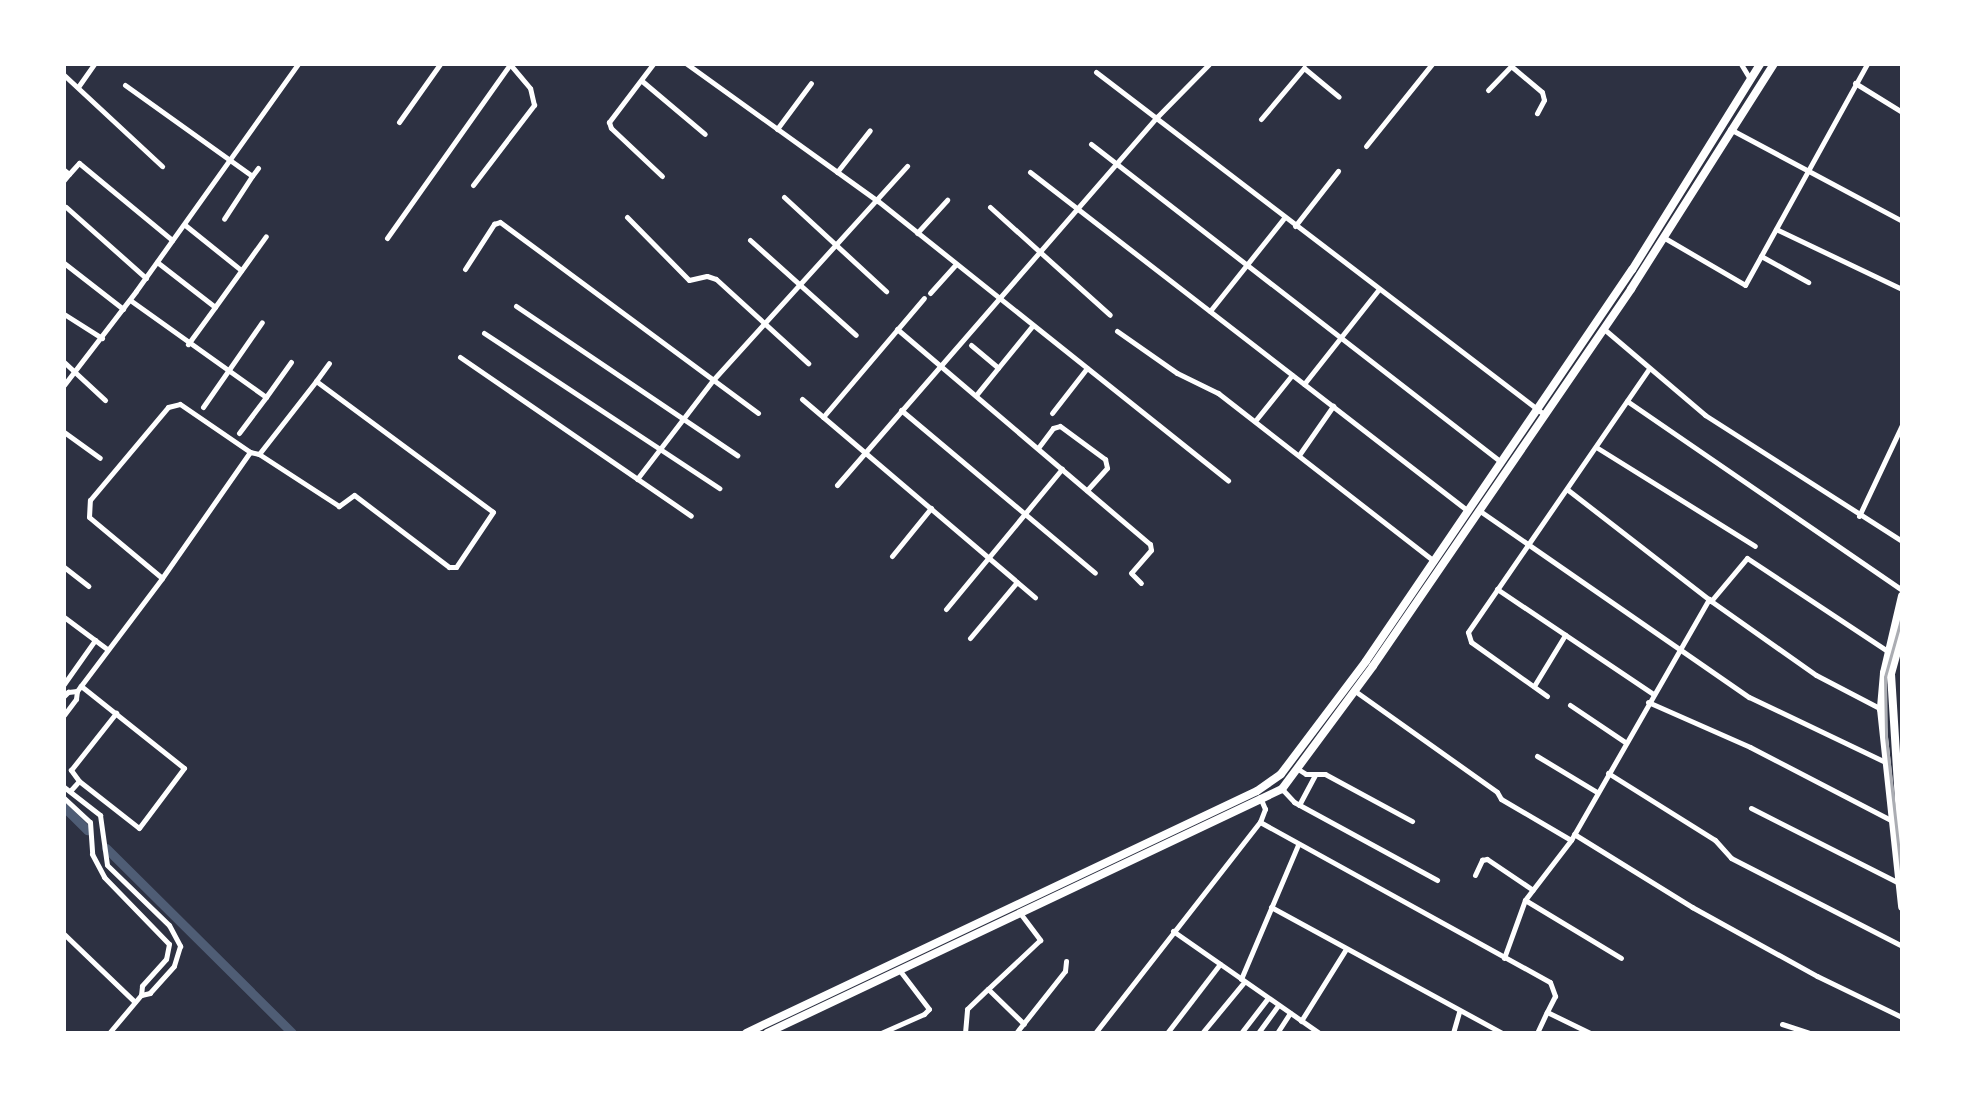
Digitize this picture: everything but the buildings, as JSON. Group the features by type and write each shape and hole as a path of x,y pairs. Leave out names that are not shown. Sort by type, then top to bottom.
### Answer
{"main road":[{"path":"1727,128 1760,64"},
{"path":"746,1033 1260,796 1282,789 1355,691 1434,561 1475,512 1501,462 1603,328 1727,128 1774,64"},
{"path":"767,1033 873,976 899,970 1260,796 1369,664 1660,236"},
{"path":"1902,593 1881,709 1899,773 1902,847"},
{"path":"1902,634 1891,674 1885,762 1902,907"}],"street":[{"path":"78,87 94,64"},
{"path":"64,385 185,225 298,64"},
{"path":"399,122 440,64"},
{"path":"387,238 511,64 535,100 473,185"},
{"path":"653,64 609,122 611,128 662,176"},
{"path":"687,64 878,201 1228,480"},
{"path":"837,485 1157,117 1209,64"},
{"path":"1366,146 1432,64"},
{"path":"1741,64 1751,80"},
{"path":"1660,236 1745,285 1805,171 1867,64"},
{"path":"1261,119 1304,65 1339,97"},
{"path":"1488,90 1512,65 1542,92 1544,100 1537,113"},
{"path":"1096,72 1541,412"},
{"path":"64,75 162,166"},
{"path":"642,81 705,134"},
{"path":"777,129 811,83"},
{"path":"1855,83 1902,112"},
{"path":"125,85 252,176"},
{"path":"1727,128 1902,221"},
{"path":"837,172 870,130"},
{"path":"1091,144 1501,462"},
{"path":"64,180 67,172 79,163 172,240"},
{"path":"637,479 713,380 907,166"},
{"path":"224,219 258,168"},
{"path":"1295,226 1338,171"},
{"path":"1030,172 1475,512 1529,545 1749,697 1885,762"},
{"path":"784,197 886,291"},
{"path":"917,233 947,200"},
{"path":"66,207 146,278"},
{"path":"990,207 1110,315"},
{"path":"627,217 689,280 712,276 808,363"},
{"path":"1210,311 1284,218"},
{"path":"465,269 494,224 500,222 758,413"},
{"path":"185,225 241,270"},
{"path":"1776,229 1902,289"},
{"path":"188,344 266,236"},
{"path":"750,240 856,335"},
{"path":"1761,256 1808,282"},
{"path":"157,262 215,307"},
{"path":"64,263 123,310"},
{"path":"930,293 956,264"},
{"path":"1304,384 1379,289"},
{"path":"823,417 924,298"},
{"path":"130,300 266,397"},
{"path":"516,306 737,455"},
{"path":"64,314 102,338"},
{"path":"203,407 262,322"},
{"path":"977,394 1033,325"},
{"path":"1603,328 1705,415 1902,541"},
{"path":"897,329 977,394 1152,547 1131,573 1141,583"},
{"path":"1117,331 1177,373 1218,393 1434,561"},
{"path":"484,333 719,488"},
{"path":"971,345 998,368"},
{"path":"460,357 691,516"},
{"path":"64,362 105,400"},
{"path":"239,433 291,362"},
{"path":"259,454 329,363"},
{"path":"1052,413 1087,368"},
{"path":"1547,696 1471,642 1468,636 1649,369"},
{"path":"1255,421 1292,375"},
{"path":"162,578 89,517 90,500 173,403 339,506 354,495 449,567 456,567 491,516 489,507 316,381"},
{"path":"802,399 1035,597"},
{"path":"1627,401 1902,593"},
{"path":"1299,455 1333,406"},
{"path":"901,410 1026,511 1095,573"},
{"path":"1859,516 1902,425"},
{"path":"1038,448 1053,428 1060,426 1105,459 1107,468 1087,490"},
{"path":"64,432 100,458"},
{"path":"1596,447 1755,546"},
{"path":"64,715 76,699 79,688 162,578 250,452"},
{"path":"946,609 1062,469"},
{"path":"1568,490 1710,600 1816,675 1881,709"},
{"path":"892,556 931,508"},
{"path":"1504,958 1525,900 1573,837 1648,702 1710,600 1747,558 1889,652"},
{"path":"64,567 88,586"},
{"path":"970,638 1017,582"},
{"path":"1497,589 1653,694"},
{"path":"64,617 107,649"},
{"path":"1534,686 1565,635"},
{"path":"64,684 95,640"},
{"path":"64,696 79,688"},
{"path":"79,688 116,713 181,764 182,773 139,828 79,781 71,770 116,713"},
{"path":"1355,691 1497,792 1501,799 1817,976 1902,1017"},
{"path":"1648,702 1750,747 1891,820"},
{"path":"1570,705 1626,742"},
{"path":"1887,728 1902,726"},
{"path":"1537,756 1597,792"},
{"path":"1298,769 1315,775 1325,774 1412,821"},
{"path":"1608,773 1715,840 1731,858 1902,946"},
{"path":"1299,805 1315,775"},
{"path":"70,791 79,781"},
{"path":"64,787 100,815 107,865 167,923 178,938 177,961 150,993 141,995"},
{"path":"1282,789 1299,805 1437,880"},
{"path":"1095,1033 1260,822 1265,809 1260,796"},
{"path":"64,798 90,822 92,854 100,870 169,944 167,955 142,986 141,995 109,1033"},
{"path":"1751,808 1899,883"},
{"path":"90,822 100,815"},
{"path":"1260,822 1550,982 1555,989 1537,1033"},
{"path":"1202,1033 1242,980 1298,845"},
{"path":"1475,875 1482,860 1487,859 1533,890"},
{"path":"100,870 107,865"},
{"path":"1525,900 1621,958"},
{"path":"1271,907 1502,1033"},
{"path":"965,1033 967,1009 1040,940 1020,913"},
{"path":"159,930 167,923"},
{"path":"1173,931 1319,1033"},
{"path":"64,934 135,1002"},
{"path":"1301,1021 1346,949"},
{"path":"167,955 177,961"},
{"path":"1016,1033 1065,971 1066,961"},
{"path":"1167,1033 1220,964"},
{"path":"881,1033 929,1009 899,970"},
{"path":"988,989 1024,1024"},
{"path":"1241,1033 1268,998"},
{"path":"1258,1033 1278,1005"},
{"path":"1453,1033 1459,1012"},
{"path":"1547,1012 1590,1033"},
{"path":"1277,1033 1290,1013"},
{"path":"1782,1024 1809,1033"}],"waterway":[{"path":"64,807 87,830"},
{"path":"106,848 292,1033"}],"railway":[{"path":"1902,616 1885,677 1886,737 1902,880"}]}
